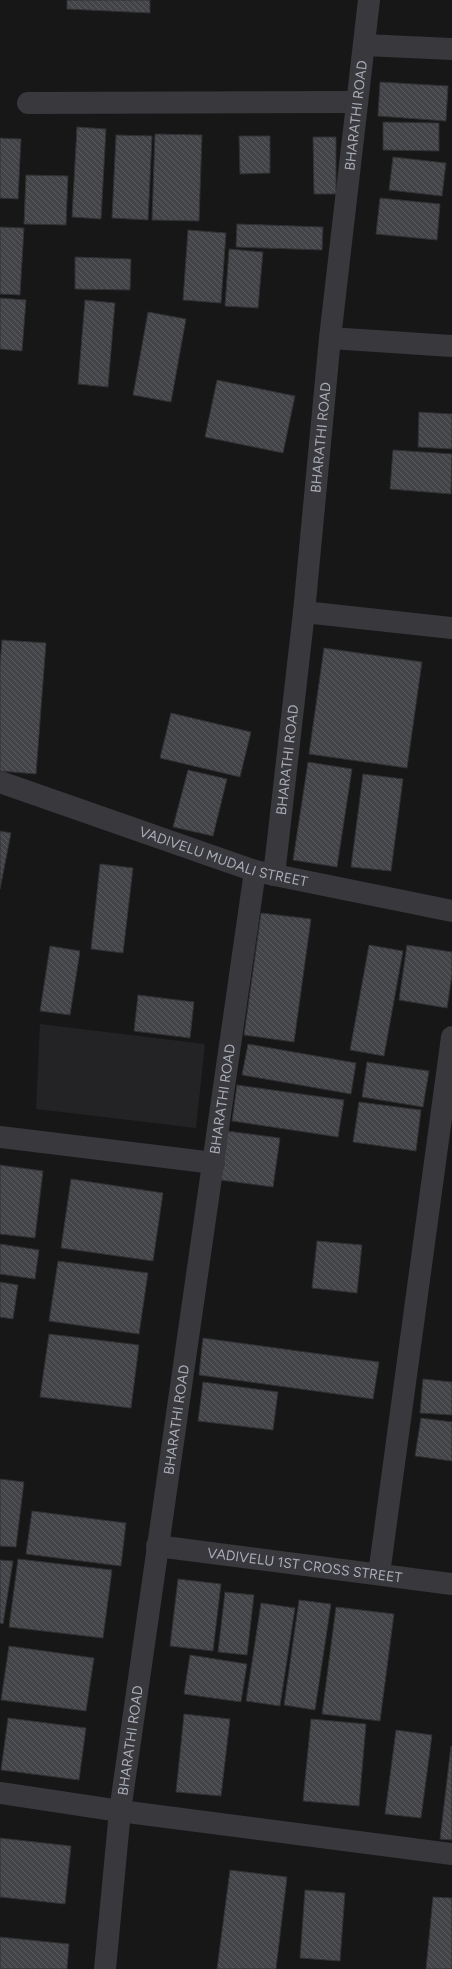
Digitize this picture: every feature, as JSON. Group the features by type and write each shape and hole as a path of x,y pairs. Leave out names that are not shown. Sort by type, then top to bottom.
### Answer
{"street":[{"name":"BHARATHI ROAD","path":"105,1969 120,1811 157,1546 214,1163 264,873 304,612 330,338 369,0"},
{"path":"364,45 452,49"},
{"path":"28,103 358,102"},
{"path":"330,338 452,346"},
{"path":"304,612 452,628"},
{"name":"VADIVELU MUDALI STREET","path":"0,782 264,873 452,911"},
{"path":"379,1574 452,1037"},
{"path":"0,1137 214,1163"},
{"name":"VADIVELU 1ST CROSS STREET","path":"157,1546 452,1584"},
{"path":"0,1793 120,1811 452,1854"}],"shaded area":[{"path":"40,1024 205,1044 196,1128 36,1109"}],"building":[{"path":"67,0 150,0 150,13 67,9"},
{"path":"380,82 448,86 446,121 378,116"},
{"path":"383,122 439,123 439,151 383,150"},
{"path":"77,127 106,129 101,219 72,217"},
{"path":"155,134 202,135 199,221 152,220"},
{"path":"116,135 152,136 148,220 112,218"},
{"path":"239,136 270,136 270,173 240,174"},
{"path":"313,137 336,137 336,194 314,194"},
{"path":"0,138 21,139 18,199 0,198"},
{"path":"393,157 446,163 442,196 389,190"},
{"path":"26,175 68,176 66,225 24,224"},
{"path":"380,198 440,204 437,240 376,234"},
{"path":"237,224 323,227 322,250 236,247"},
{"path":"0,227 24,228 20,295 0,294"},
{"path":"188,230 226,233 221,303 183,300"},
{"path":"229,249 263,252 258,308 225,306"},
{"path":"75,257 131,259 130,290 75,289"},
{"path":"0,298 26,300 22,351 0,349"},
{"path":"85,300 115,303 108,387 78,384"},
{"path":"148,312 186,319 171,402 133,395"},
{"path":"217,380 295,396 283,453 205,437"},
{"path":"419,412 452,414 452,449 418,447"},
{"path":"393,450 452,454 451,494 390,489"},
{"path":"2,640 46,643 36,774 0,771 0,664"},
{"path":"324,648 422,662 407,768 309,754"},
{"path":"171,713 251,732 240,777 160,758"},
{"path":"308,762 352,769 337,867 293,860"},
{"path":"188,770 227,779 213,836 173,827"},
{"path":"363,774 403,779 391,871 351,867"},
{"path":"0,831 11,833 0,889"},
{"path":"100,864 133,868 123,953 91,949"},
{"path":"261,913 311,919 294,1042 244,1035"},
{"path":"369,945 403,951 384,1056 350,1050"},
{"path":"407,945 452,952 452,975 447,1008 399,1000"},
{"path":"50,946 80,951 70,1015 40,1011"},
{"path":"138,995 194,1002 190,1038 134,1031"},
{"path":"248,1044 356,1063 351,1094 242,1075"},
{"path":"367,1062 429,1071 423,1107 362,1097"},
{"path":"237,1085 344,1100 338,1137 232,1121"},
{"path":"359,1102 421,1110 416,1151 353,1142"},
{"path":"227,1131 280,1138 273,1187 220,1180"},
{"path":"0,1165 43,1171 35,1238 0,1234"},
{"path":"71,1179 163,1193 153,1261 61,1248"},
{"path":"317,1241 362,1245 357,1293 312,1288"},
{"path":"0,1244 39,1250 35,1279 0,1274"},
{"path":"58,1261 148,1273 139,1334 49,1321"},
{"path":"0,1282 18,1285 13,1319 0,1317"},
{"path":"49,1334 139,1345 131,1408 40,1397"},
{"path":"203,1338 379,1362 373,1399 199,1375"},
{"path":"423,1379 452,1382 452,1415 420,1413"},
{"path":"203,1382 278,1392 273,1430 198,1421"},
{"path":"421,1418 452,1422 452,1461 415,1456"},
{"path":"0,1479 24,1482 16,1547 0,1546"},
{"path":"32,1511 126,1523 121,1566 26,1554"},
{"path":"18,1559 112,1570 103,1638 9,1627"},
{"path":"0,1560 13,1561 3,1624 0,1623"},
{"path":"178,1579 221,1584 213,1651 170,1646"},
{"path":"225,1592 254,1595 247,1655 218,1652"},
{"path":"299,1600 331,1604 315,1710 284,1705"},
{"path":"261,1603 295,1608 280,1706 246,1701"},
{"path":"336,1607 394,1614 380,1721 322,1714"},
{"path":"9,1646 94,1658 86,1711 1,1700"},
{"path":"190,1655 247,1664 241,1702 184,1694"},
{"path":"184,1714 230,1719 221,1796 176,1792"},
{"path":"8,1718 86,1728 79,1780 1,1770"},
{"path":"311,1719 366,1724 359,1806 303,1801"},
{"path":"396,1730 432,1735 421,1818 385,1814"},
{"path":"451,1746 452,1747 452,1840 440,1839"},
{"path":"0,1838 71,1846 65,1904 0,1897"},
{"path":"230,1870 287,1877 276,1969 217,1969"},
{"path":"305,1890 345,1893 340,1961 300,1958"},
{"path":"433,1897 452,1898 452,1969 426,1969"},
{"path":"0,1937 69,1944 67,1969 0,1969"}]}
